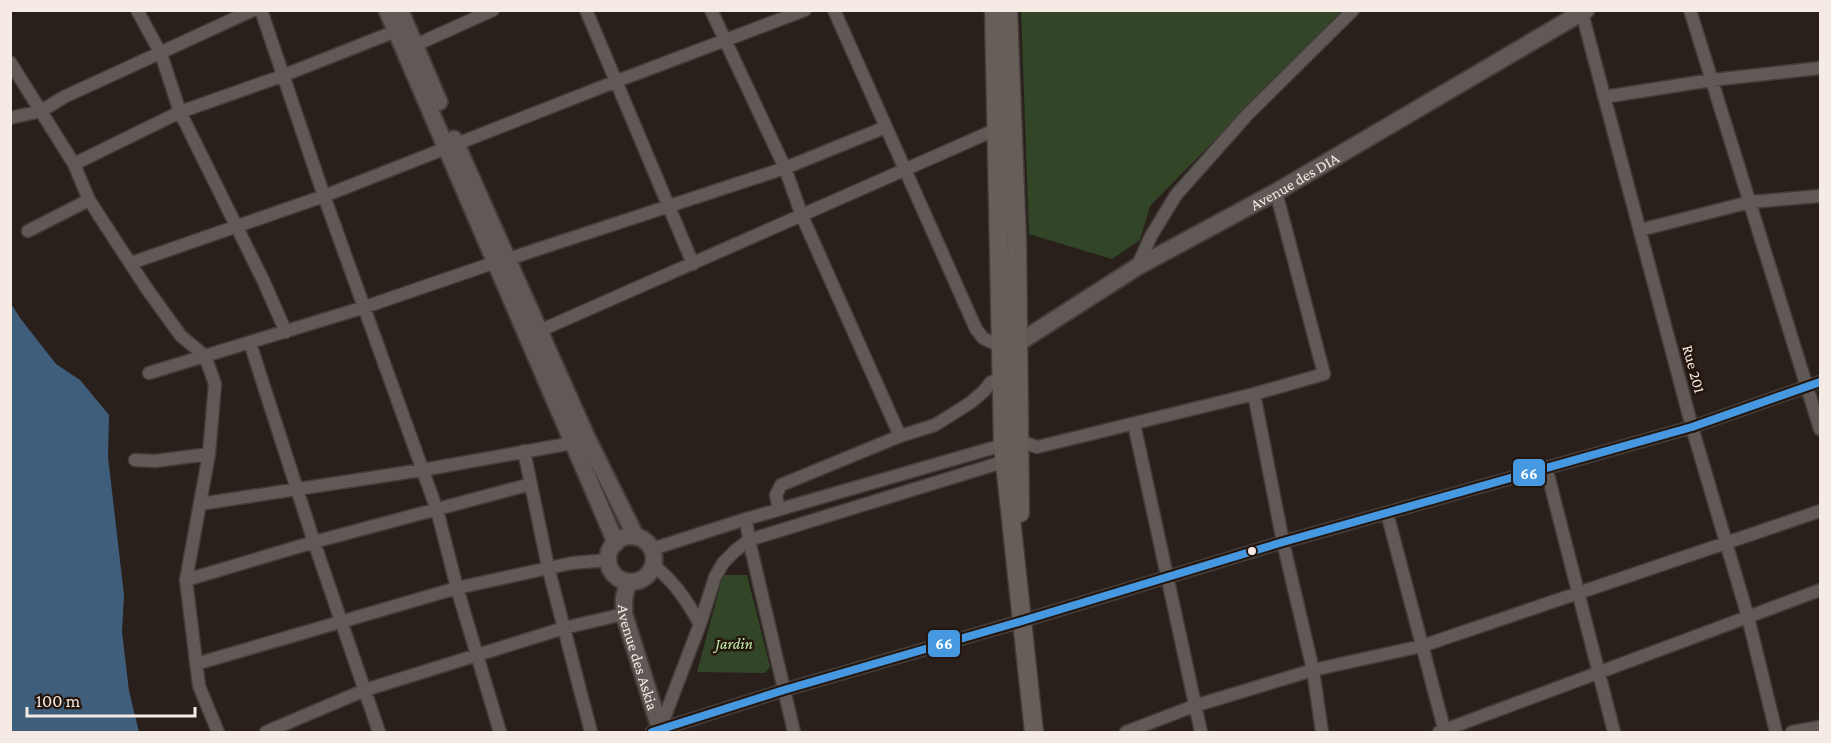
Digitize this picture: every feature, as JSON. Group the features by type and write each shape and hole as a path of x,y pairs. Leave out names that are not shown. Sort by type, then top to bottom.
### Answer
{"main road":[{"path":"994,10 997,152 1010,345 1012,451 1019,580 1034,732"},
{"path":"1008,10 1017,241 1010,345 1002,379 1012,451"}],"street":[{"path":"137,10 161,54 180,112 263,280 286,332"},
{"path":"10,118 41,111 64,97 253,10"},
{"path":"261,10 324,196 438,510 457,588 500,732"},
{"path":"387,10 396,31 410,48"},
{"path":"399,10 410,48 502,260 573,444 616,543"},
{"path":"410,48 493,10"},
{"path":"586,10 693,264"},
{"path":"711,10 785,168 802,216 900,436"},
{"path":"131,263 324,196 805,10"},
{"path":"834,10 976,329 983,338 1010,345"},
{"path":"1137,267 1151,236 1176,195 1247,115 1353,10"},
{"path":"1690,10 1821,429"},
{"name":"Avenue des DIA","path":"1010,345 1137,267 1276,192 1584,12"},
{"name":"Rue 201","path":"1584,12 1604,97 1692,427 1748,618 1776,732"},
{"path":"74,164 180,112 282,76 396,31"},
{"path":"10,62 74,164 89,200 182,336 205,357 215,384 209,454 186,580 200,686 218,732"},
{"path":"1604,97 1712,80 1821,68"},
{"path":"149,373 286,332 785,168 886,128"},
{"path":"539,331 997,129"},
{"path":"653,557 746,519 779,509 1012,451 1134,424 1324,374 1276,192"},
{"path":"1640,230 1750,202 1821,196"},
{"path":"28,231 89,200"},
{"path":"502,260 539,331 587,438 636,537"},
{"path":"250,343 314,542 379,732"},
{"path":"779,509 776,495 781,485 900,436 935,425 984,391 991,382 1002,379"},
{"path":"657,731 784,690 1023,621 1283,542 1692,427 1821,382"},
{"path":"1254,394 1283,542 1312,670 1322,732"},
{"path":"1134,424 1201,732"},
{"path":"200,504 573,444"},
{"path":"524,451 548,567 591,732"},
{"path":"657,731 700,624 715,577 723,563 749,540 1012,451"},
{"path":"135,460 155,461 209,454"},
{"path":"1546,467 1614,732"},
{"path":"186,580 314,542 531,484"},
{"path":"1126,732 1194,706 1312,670 1422,646 1821,511"},
{"path":"1387,513 1443,732 1821,590"},
{"path":"746,519 794,732"},
{"path":"653,557 650,572 644,578 628,582 615,574 609,560 616,543 629,536 642,539 683,595 700,624"},
{"path":"196,664 457,588 572,562 609,560"},
{"name":"Avenue des Askia","path":"628,582 624,598 624,614 657,731"},
{"path":"266,732 365,690 564,628 624,614"},
{"path":"1791,732 1821,727"}],"green space":[{"path":"1021,11 1342,11 1150,206 1140,240 1112,259 1029,234"},
{"name":"Jardin","path":"723,575 747,575 770,667 765,673 697,672"}],"water":[{"path":"10,302 56,364 80,380 109,415 108,457 124,595 122,632 129,691 139,732 11,732"}],"transit line":[{"name":"66","path":"652,732 784,690 1283,542 1692,427 1820,382"}]}
